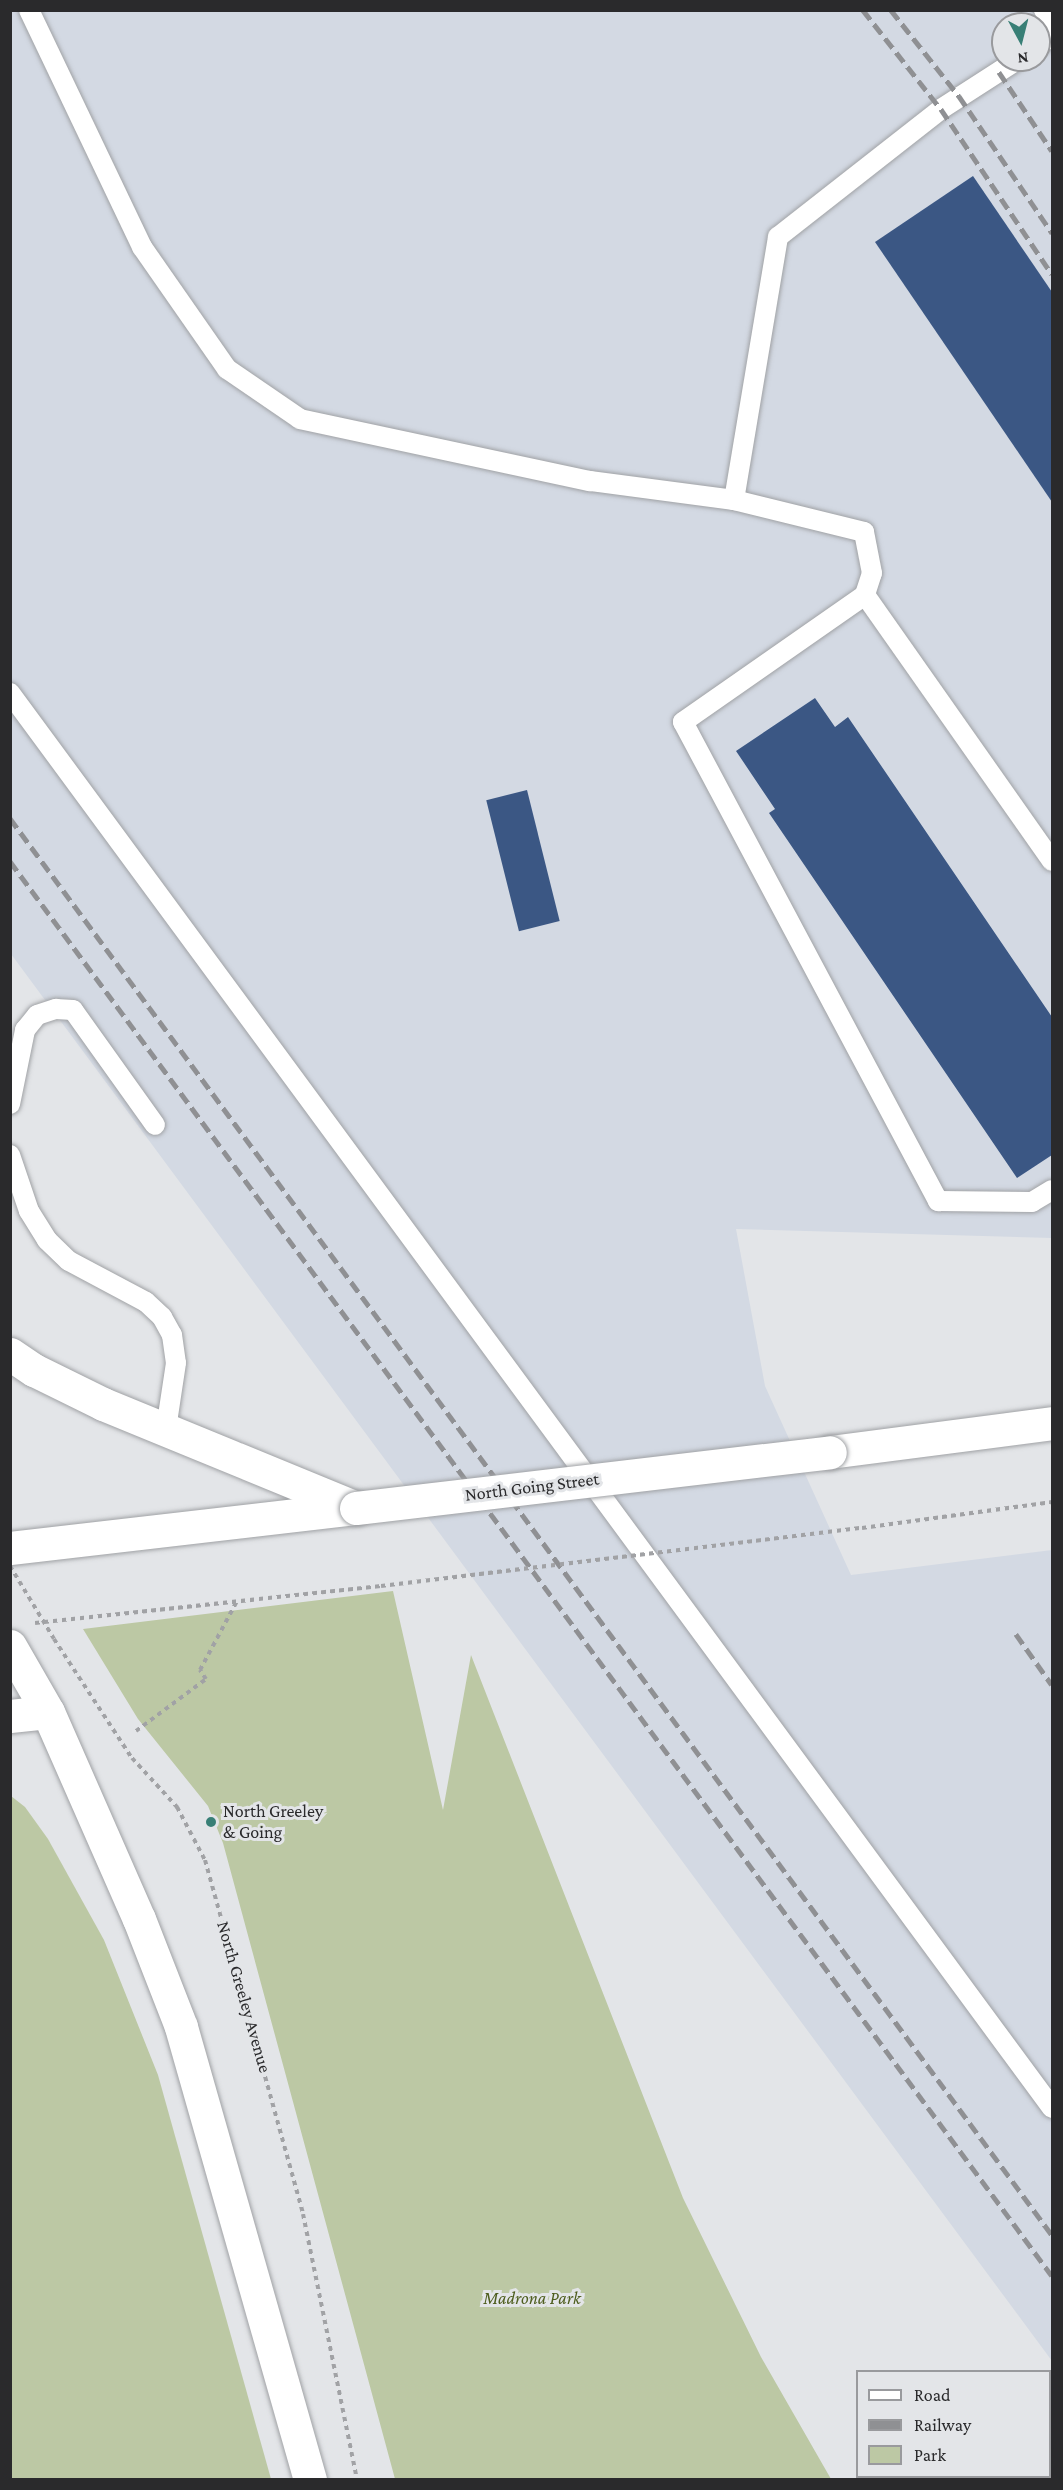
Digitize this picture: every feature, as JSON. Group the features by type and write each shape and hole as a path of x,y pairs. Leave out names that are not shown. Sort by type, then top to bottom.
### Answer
{"main road":[{"path":"10,1354 34,1370 103,1404 356,1508"},
{"name":"North Going Street","path":"10,1548 830,1452 1053,1423"},
{"path":"22,1634 48,1712 139,1919 181,2026 310,2480"},
{"path":"10,1716 48,1712"}],"lane":[{"path":"29,10 142,247 227,369 300,419 590,482 734,500 864,532 872,573 866,595 683,722 938,1201 1032,1202 1053,1190"},
{"path":"1044,10 1053,23"},
{"path":"734,500 778,237 940,109 998,72"},
{"path":"866,595 1053,861"},
{"path":"10,693 1053,2109"},
{"path":"10,1104 25,1030 37,1015 56,1009 73,1010 155,1125"},
{"path":"10,1155 29,1210 47,1240 69,1261 146,1302 162,1317 172,1335 176,1363 166,1429"}],"path":[{"path":"22,1634 237,1600 381,1586 862,1528 1053,1502"},
{"name":"North Greeley Avenue","path":"10,1566 54,1639 132,1758 177,1807 205,1860 303,2214 357,2480"},
{"path":"136,1731 206,1679 200,1670 237,1600"}],"shaded area":[{"path":"10,11 1052,11 1052,1238 736,1229 765,1386 851,1575 1052,1550 1052,2361 11,954"}],"green space":[{"name":"Madrona Park","path":"393,1591 443,1810 471,1655 683,2198 761,2357 831,2479 395,2479 223,1843 208,1806 138,1719 83,1629"},
{"path":"11,1796 25,1807 48,1839 104,1940 158,2075 271,2479 11,2479"}],"building":[{"path":"973,176 1052,292 1052,502 875,242"},
{"path":"815,698 835,727 848,717 1052,1017 1052,1155 1017,1178 769,813 775,809 736,751"},
{"path":"527,790 560,921 519,931 486,800"}],"railway":[{"path":"863,10 941,109 1052,274"},
{"path":"891,10 959,96 1052,233"},
{"path":"999,72 1052,151"},
{"path":"10,818 1052,2235"},
{"path":"10,861 1052,2276"},
{"path":"1016,1634 1052,1685"}],"place":[{"name":"North Greeley & Going","path":"211,1822"}]}
